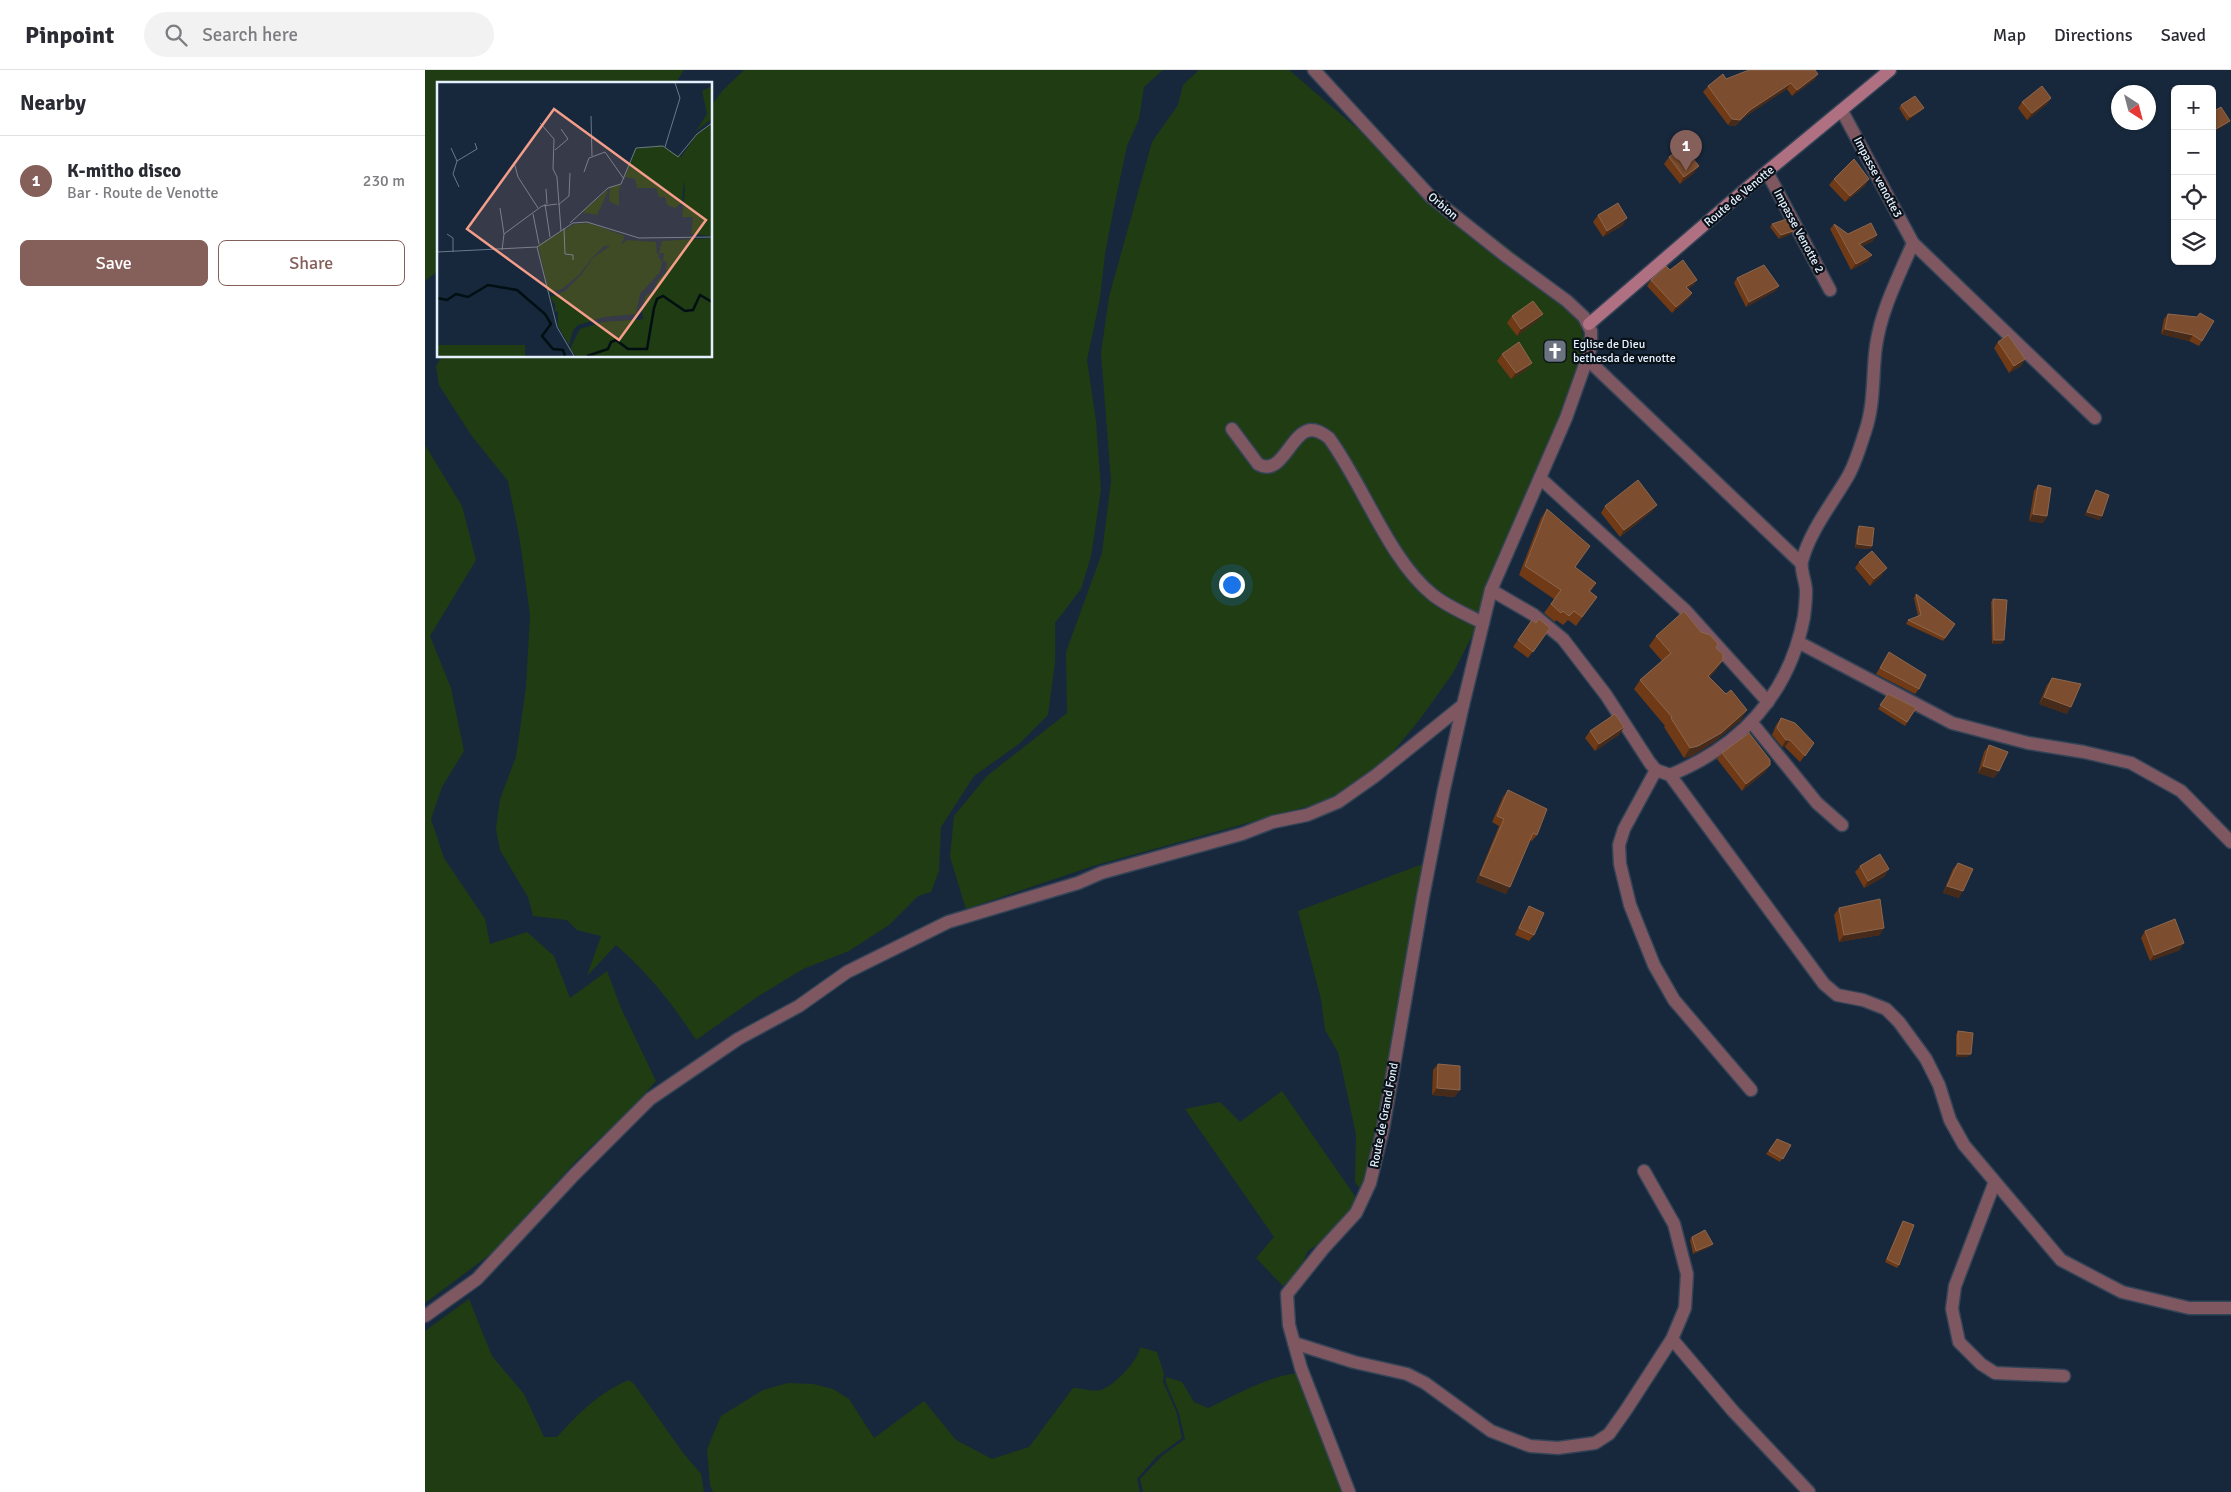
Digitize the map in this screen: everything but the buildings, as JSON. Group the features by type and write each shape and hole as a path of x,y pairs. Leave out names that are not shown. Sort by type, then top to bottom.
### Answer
{"street":[{"name":"Orbion","path":"1314,70 1430,196 1507,257 1567,301 1589,324"},
{"name":"Route de Venotte","path":"1589,324 1767,172 1891,70"},
{"name":"Impasse venotte3","path":"1842,111 1913,243 2095,418"},
{"name":"Impasse Venotte 2","path":"1767,172 1830,290"},
{"path":"1670,775 1688,768 1733,740 1752,723 1768,702 1782,678 1798,642 1804,616 1806,591 1801,563 1821,519 1848,476 1866,430 1875,386 1876,346 1889,299 1913,243"},
{"name":"Route de Grand Fond","path":"1349,1492 1301,1368 1289,1324 1287,1294 1323,1249 1356,1213 1370,1183 1383,1129 1444,789 1491,590 1566,418 1587,358 1591,340 1589,324"},
{"path":"1587,358 1801,563"},
{"path":"1232,429 1258,464 1263,467 1269,467 1277,462 1303,434 1310,430 1319,432 1329,438 1400,558 1418,581 1433,596 1483,623"},
{"path":"1540,478 1686,611 1768,702"},
{"path":"1491,590 1534,615 1563,639 1606,695 1641,752 1656,770 1670,775 1824,984 1837,995 1863,1000 1886,1009 1899,1022 1927,1059 1939,1085 1950,1120 1964,1145 1994,1184 2061,1260 2122,1292 2189,1308 2231,1308"},
{"path":"1798,642 1952,723 2028,743 2084,752 2131,763 2181,791 2231,842"},
{"path":"425,1316 477,1279 574,1175 650,1099 738,1039 799,1006 847,972 948,922 1078,883 1101,873 1232,836 1273,822 1307,815 1338,802 1375,776 1463,704"},
{"path":"1752,723 1812,796 1842,825"},
{"path":"1656,770 1624,829 1619,845 1620,864 1630,905 1654,966 1674,1000 1751,1090"},
{"path":"1294,1343 1354,1362 1407,1374 1425,1383 1491,1431 1530,1446 1558,1448 1595,1443 1609,1434 1672,1339 1685,1308 1687,1274 1674,1224 1644,1171"},
{"path":"1994,1184 1955,1286 1952,1309 1959,1342 1981,1364 1995,1373 2064,1376"},
{"path":"1672,1339 1733,1411 1809,1492"}],"green space":[{"path":"425,70 684,70 676,82 437,82 437,272 425,281"},
{"path":"744,70 1163,70 1144,87 1139,119 1127,146 1105,254 1100,298 1087,360 1096,421 1101,490 1091,556 1081,589 1055,623 1055,662 1048,715 1020,743 974,776 941,827 939,871 931,892 918,896 889,925 849,951 803,969 757,997 696,1040 659,990 616,945 587,976 601,936 577,930 567,920 533,916 528,897 500,850 496,829 500,799 516,757 526,687 530,615 520,541 508,481 471,435 439,385 436,366 441,358 713,358 713,103 723,90"},
{"path":"1199,70 1289,70 1400,165 1545,276 1577,305 1586,351 1571,383 1562,414 1493,595 1453,673 1420,719 1379,769 1347,789 1316,804 1093,866 966,909 950,857 954,816 987,776 1067,713 1066,652 1102,553 1111,481 1101,353 1109,297 1152,142 1178,105 1183,85"},
{"path":"425,445 462,506 476,560 430,636 451,688 464,751 442,787 431,819 444,858 485,919 490,944 527,932 554,956 570,998 607,971 621,1008 656,1081 632,1108 577,1160 492,1253 425,1303"},
{"path":"1436,859 1365,1195 1355,1182 1356,1135 1338,1052 1325,1030 1321,999 1298,911"},
{"path":"1282,1091 1359,1202 1336,1231 1308,1251 1299,1271 1283,1286 1256,1258 1274,1237 1185,1109 1220,1102 1240,1122"},
{"path":"469,1299 492,1356 524,1394 544,1437 557,1437 581,1412 599,1397 629,1380 634,1384 684,1454 701,1474 704,1492 425,1492 425,1331"},
{"path":"1140,1347 1157,1352 1164,1374 1163,1382 1176,1411 1182,1438 1156,1457 1137,1479 1140,1492 713,1492 710,1485 707,1449 721,1416 763,1390 788,1383 813,1384 833,1389 849,1399 874,1438 924,1401 956,1440 992,1459 1029,1447 1073,1388 1101,1390 1106,1388 1131,1365"},
{"path":"1298,1373 1351,1492 1143,1492 1140,1479 1163,1455 1185,1439 1179,1413 1166,1383 1166,1377 1182,1382 1194,1402 1208,1408 1263,1382"}],"place":[{"name":"K-mitho disco","path":"1686,171"},
{"name":"Eglise de Dieu bethesda de venotte","path":"1555,351"}]}
